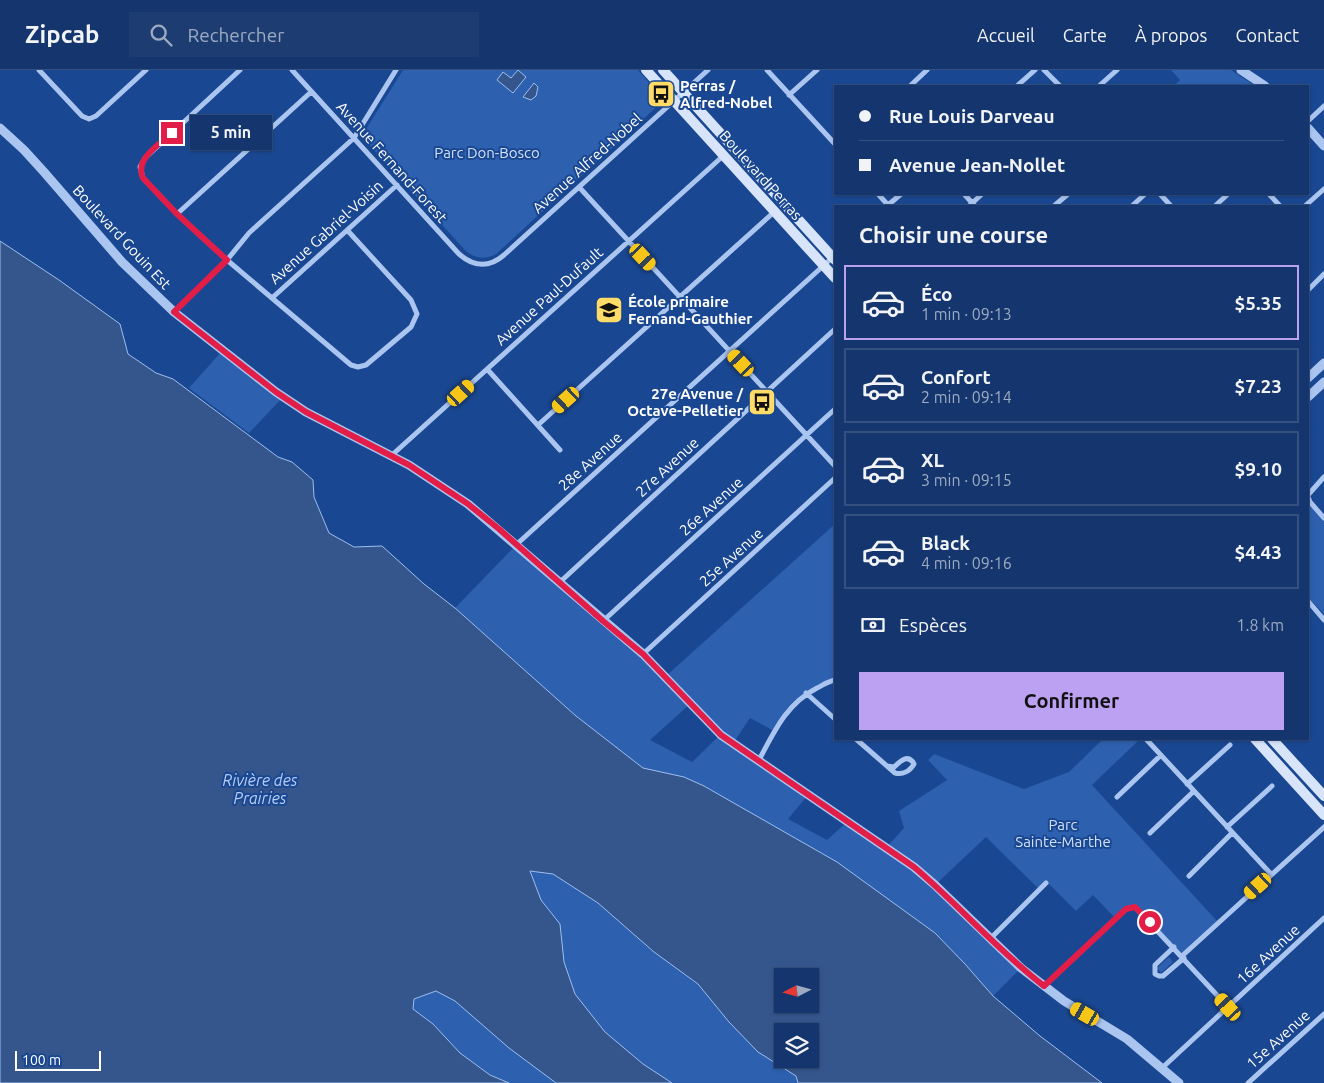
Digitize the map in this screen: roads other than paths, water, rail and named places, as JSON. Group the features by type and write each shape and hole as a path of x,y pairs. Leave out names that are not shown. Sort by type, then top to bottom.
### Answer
{"main road":[{"name":"Boulevard Perras","path":"646,70 834,277"},
{"name":"Boulevard Perras","path":"663,70 834,257"},
{"path":"1256,740 1324,815"},
{"path":"1273,740 1324,796"}],"street":[{"path":"39,70 86,119 93,117 146,70"},
{"path":"240,70 145,158 140,167 143,178 177,214 227,260 351,365 358,367 366,365 411,327 417,314 411,300 348,230"},
{"name":"Avenue Fernand-Forest","path":"292,70 459,254 471,263 478,265"},
{"path":"174,312 227,260 249,233 354,138 395,70"},
{"name":"Avenue Alfred-Nobel","path":"478,265 499,260 708,70"},
{"path":"767,70 834,143"},
{"path":"789,95 817,70"},
{"path":"911,85 927,70"},
{"path":"1018,85 1035,70"},
{"path":"1044,70 1059,85"},
{"path":"1100,85 1117,70"},
{"path":"1241,70 1263,85"},
{"path":"177,214 311,92"},
{"path":"1309,120 1324,106"},
{"name":"Boulevard Gouin Est","path":"0,128 39,166 122,262 174,312 290,402 409,465 450,490 474,508 643,654 721,735 914,867 1021,968 1075,1008 1128,1039 1179,1083"},
{"path":"1309,129 1324,146"},
{"name":"Avenue Paul-Dufault","path":"392,456 724,155"},
{"name":"Avenue Gabriel-Voisin","path":"272,298 397,185"},
{"path":"579,188 834,465"},
{"path":"1306,205 1324,189"},
{"path":"879,195 887,205"},
{"path":"889,205 900,195"},
{"path":"972,205 981,195"},
{"path":"1055,205 1067,195"},
{"path":"1133,205 1145,195"},
{"path":"1161,195 1171,205"},
{"path":"1216,205 1227,195"},
{"path":"1270,195 1279,205"},
{"path":"538,426 774,212"},
{"name":"28e Avenue","path":"517,544 834,257"},
{"path":"1309,289 1324,274"},
{"name":"27e Avenue","path":"560,582 834,330"},
{"path":"1309,377 1324,363"},
{"path":"487,369 560,450"},
{"path":"1309,396 1324,382"},
{"name":"26e Avenue","path":"603,621 834,410"},
{"path":"1309,495 1324,477"},
{"name":"25e Avenue","path":"643,654 834,479"},
{"path":"1309,499 1324,518"},
{"path":"1309,602 1324,620"},
{"path":"758,762 774,731 793,704 806,693 834,680"},
{"path":"806,693 834,718"},
{"path":"857,740 895,773 901,774 911,769 914,764 908,758 894,767 887,766"},
{"path":"1147,740 1271,874"},
{"path":"1187,784 1230,745"},
{"path":"1117,797 1161,755"},
{"path":"1227,827 1272,786"},
{"path":"1150,833 1194,792"},
{"path":"1174,947 1155,965 1155,974 1163,976 1271,874 1324,827"},
{"path":"1189,876 1232,833"},
{"path":"990,939 1046,883"},
{"path":"1044,986 1126,909 1132,907 1138,909 1228,1007"},
{"name":"16e Avenue","path":"1162,1068 1324,918"},
{"name":"15e Avenue","path":"1248,1083 1324,1014"}],"water":[{"path":"518,70 526,77 513,93 497,80 503,72 511,78"},
{"path":"534,83 538,87 536,96 531,100 523,97"},
{"name":"Rivière des Prairies","path":"0,241 120,324 128,354 156,373 173,379 278,457 292,462 313,480 314,497 329,533 354,547 382,546 576,716 643,768 684,777 704,786 837,862 935,933 993,996 1040,1036 1102,1083 798,1083 796,1076 783,1068 819,1068 819,1023 774,1023 774,1062 758,1052 729,1022 698,984 654,952 598,903 553,874 530,871 541,900 560,924 564,962 575,994 605,1032 643,1064 672,1083 556,1083 509,1048 455,1001 436,991 414,999 413,1009 433,1024 460,1053 490,1075 509,1083 0,1083"}],"place":[{"name":"Perras / Alfred-Nobel","path":"661,94"},
{"name":"École primaire Fernand-Gauthier","path":"609,310"},
{"name":"27e Avenue / Octave-Pelletier","path":"762,402"}],"park label":[{"name":"Parc Don-Bosco","path":"487,152"},
{"name":"Parc Sainte-Marthe","path":"1063,832"}]}
